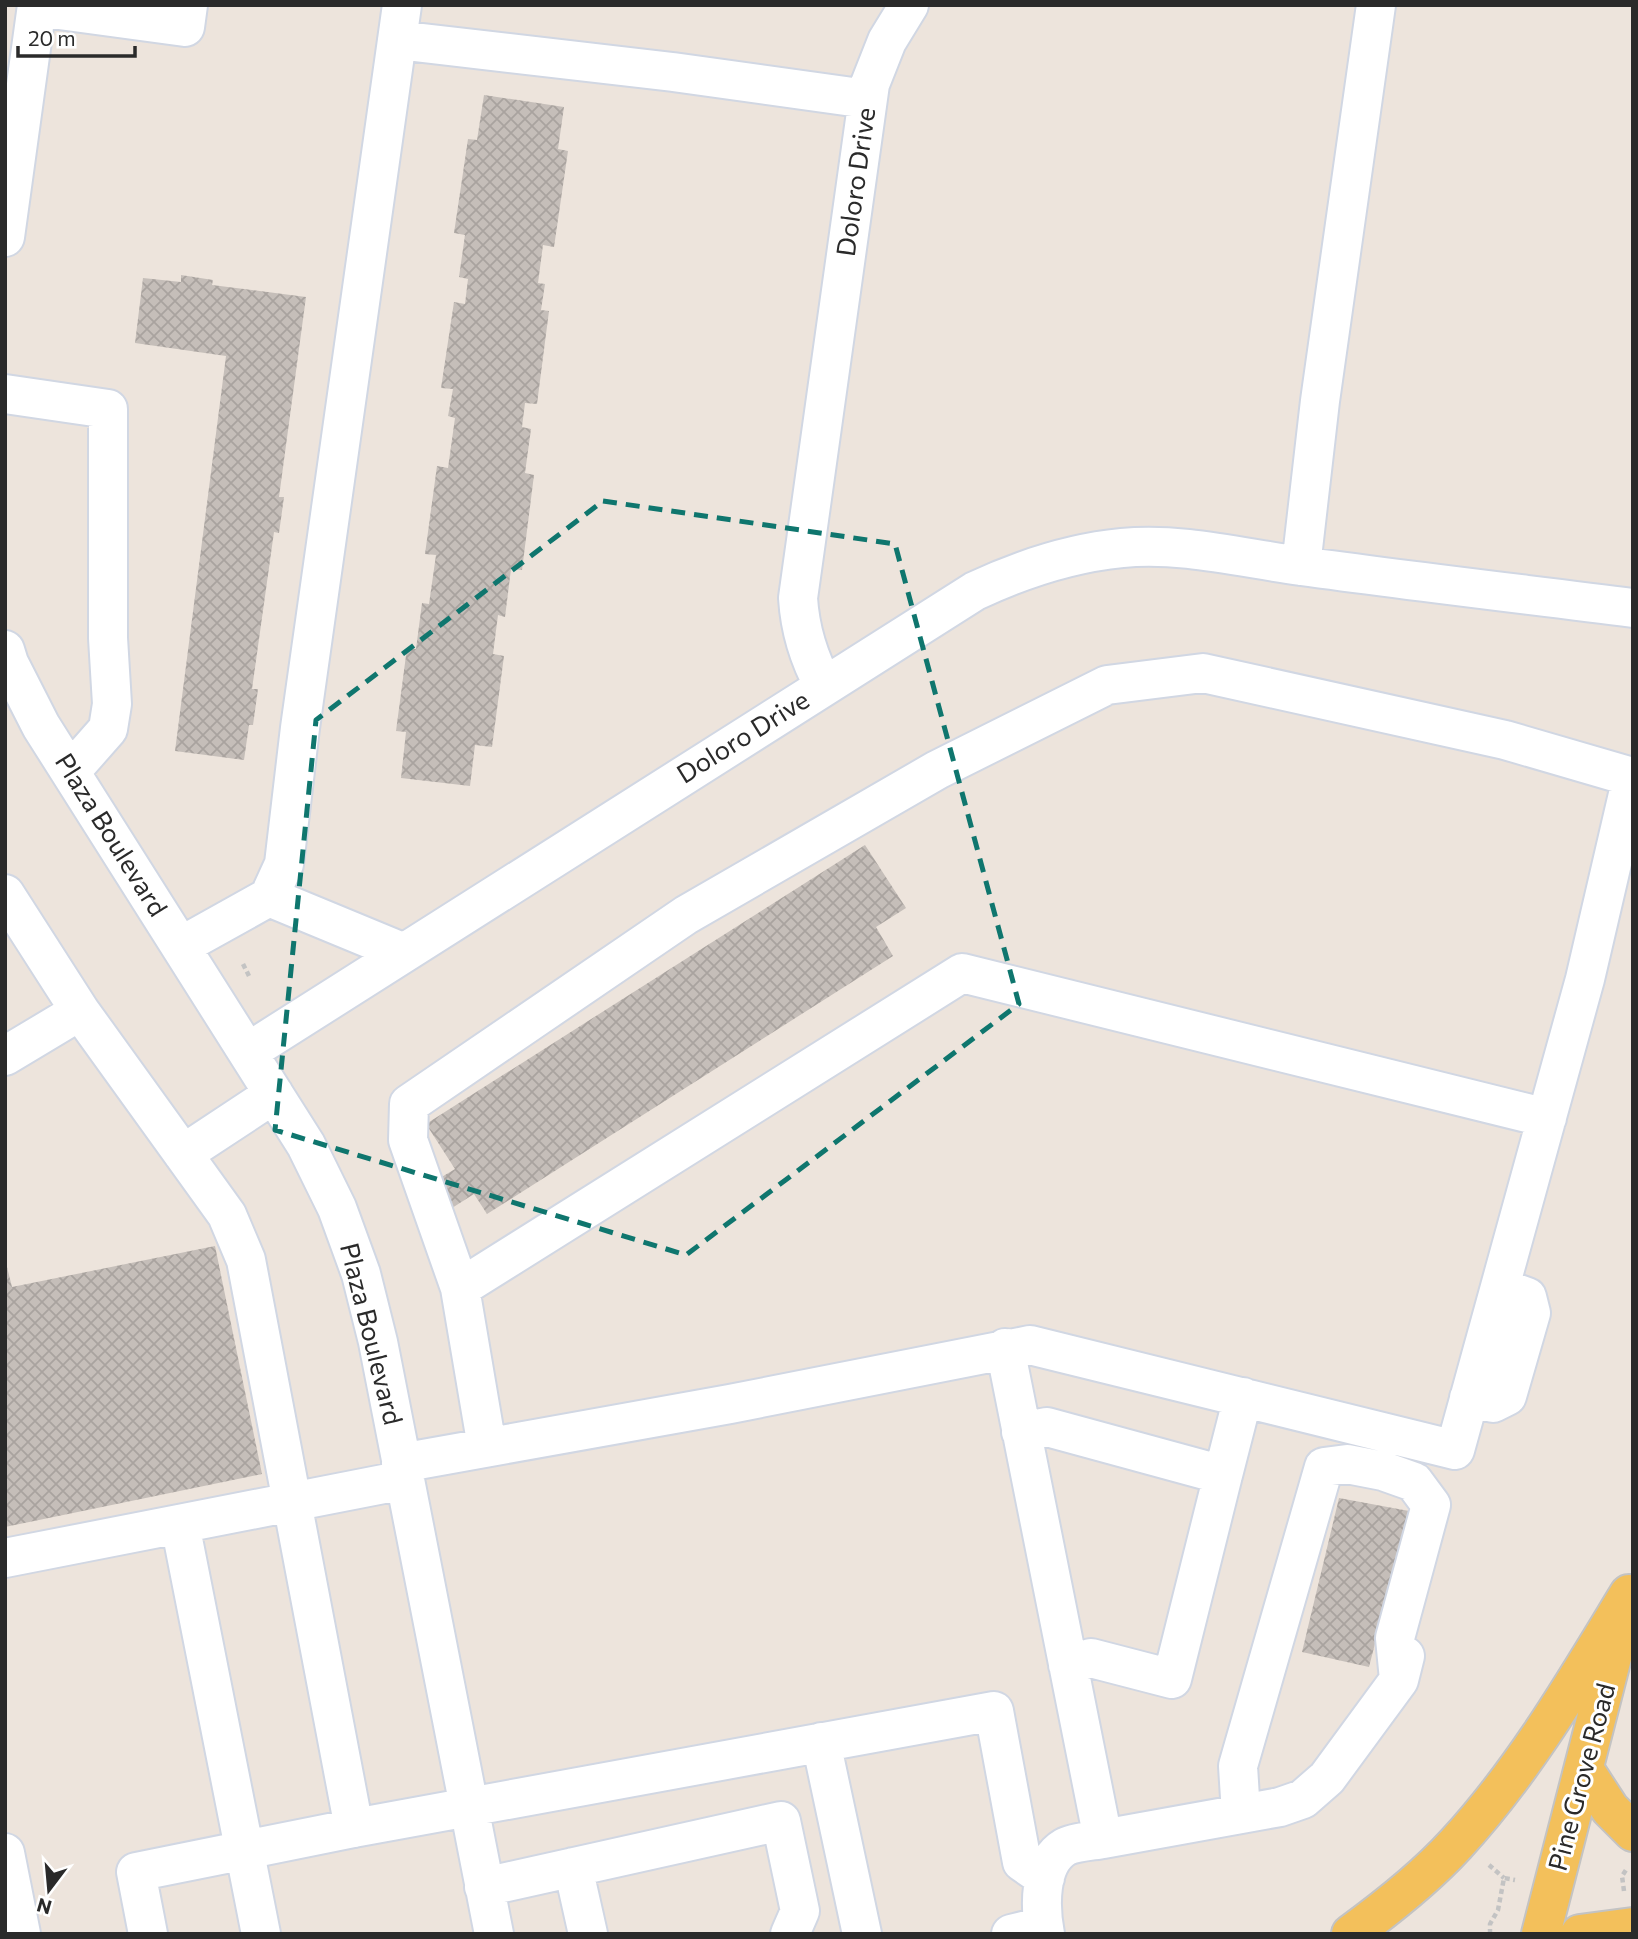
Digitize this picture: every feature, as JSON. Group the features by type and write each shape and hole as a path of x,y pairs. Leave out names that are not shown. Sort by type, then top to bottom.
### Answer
{"main road":[{"name":"Pine Grove Road","path":"1541,1934 1631,1587"},
{"path":"1351,1934 1397,1900 1456,1845 1507,1783 1571,1690 1631,1587"},
{"path":"1584,1769 1610,1809 1633,1832"},
{"path":"1580,1934 1633,1927"}],"street":[{"path":"5,236 13,131 37,6 185,27 188,5"},
{"name":"Doloro Drive","path":"248,1052 824,686 811,663 799,624 798,598 867,99 887,41 909,5"},
{"path":"1301,566 1320,401 1376,5"},
{"path":"181,946 269,897 284,864 300,728 399,22 673,72 867,99"},
{"path":"5,394 108,409 108,638 112,704 108,729 71,771"},
{"path":"824,686 975,591 1010,574 1066,556 1123,547 1182,548 1301,566 1633,608"},
{"name":"Plaza Boulevard","path":"5,650 41,726 306,1145 337,1208 361,1274 378,1342 494,1934"},
{"path":"487,1447 460,1288 408,1140 409,1104 685,915 937,770 1107,685 1203,673 1505,740 1632,777 1585,979 1455,1450 1399,1680 1375,1715 1315,1790 1303,1799 1280,1807 1065,1847 1049,1865 1042,1890 1041,1913 1033,1931"},
{"path":"5,894 80,1011 227,1215 246,1260 354,1828"},
{"path":"269,897 402,952"},
{"path":"460,1288 962,973 1547,1118"},
{"path":"5,1056 80,1011"},
{"path":"183,1154 274,1094"},
{"path":"5,1558 292,1502 487,1447 821,1387 1030,1345 1455,1450"},
{"path":"1005,1348 1102,1839"},
{"path":"1068,1665 1091,1658 1172,1679 1243,1397"},
{"path":"1021,1432 1047,1427 1223,1475"},
{"path":"1241,1814 1238,1766 1324,1467 1347,1464 1383,1471 1414,1482 1432,1505 1395,1638 1399,1680"},
{"path":"180,1524 261,1934"},
{"path":"148,1934 136,1872 470,1806 994,1710 1022,1862 1045,1878"},
{"path":"821,1742 862,1934"},
{"path":"484,1887 781,1821 800,1911 790,1934"},
{"path":"5,1853 21,1934"},
{"path":"573,1867 588,1934"}],"path":[{"path":"1490,1934 1490,1924 1498,1910 1504,1878 1525,1883"}],"highlighted area":[{"path":"603,501 895,544 1019,1004 686,1255 275,1130 316,720"}],"building":[{"path":"484,95 564,107 558,149 568,151 554,247 543,245 538,283 545,284 541,310 549,311 537,404 525,403 522,427 531,429 525,473 534,475 522,570 511,569 505,617 498,615 493,654 504,656 492,747 475,745 470,786 401,778 406,732 396,731 407,648 416,649 422,603 429,604 436,555 425,554 437,466 448,468 455,418 448,416 453,389 441,388 454,302 465,304 468,279 459,277 465,235 454,233 468,139 477,140"},
{"path":"181,275 213,280 212,285 306,297 279,497 284,497 279,533 274,532 252,689 258,689 244,760 175,751 226,356 135,343 143,278 181,282"},
{"path":"865,845 906,908 876,927 893,956 487,1214 474,1194 452,1208 435,1181 455,1169 426,1124"},
{"path":"215,1246 262,1474 5,1527 5,1259 12,1287"},
{"path":"1339,1498 1409,1511 1369,1667 1302,1652"}]}
